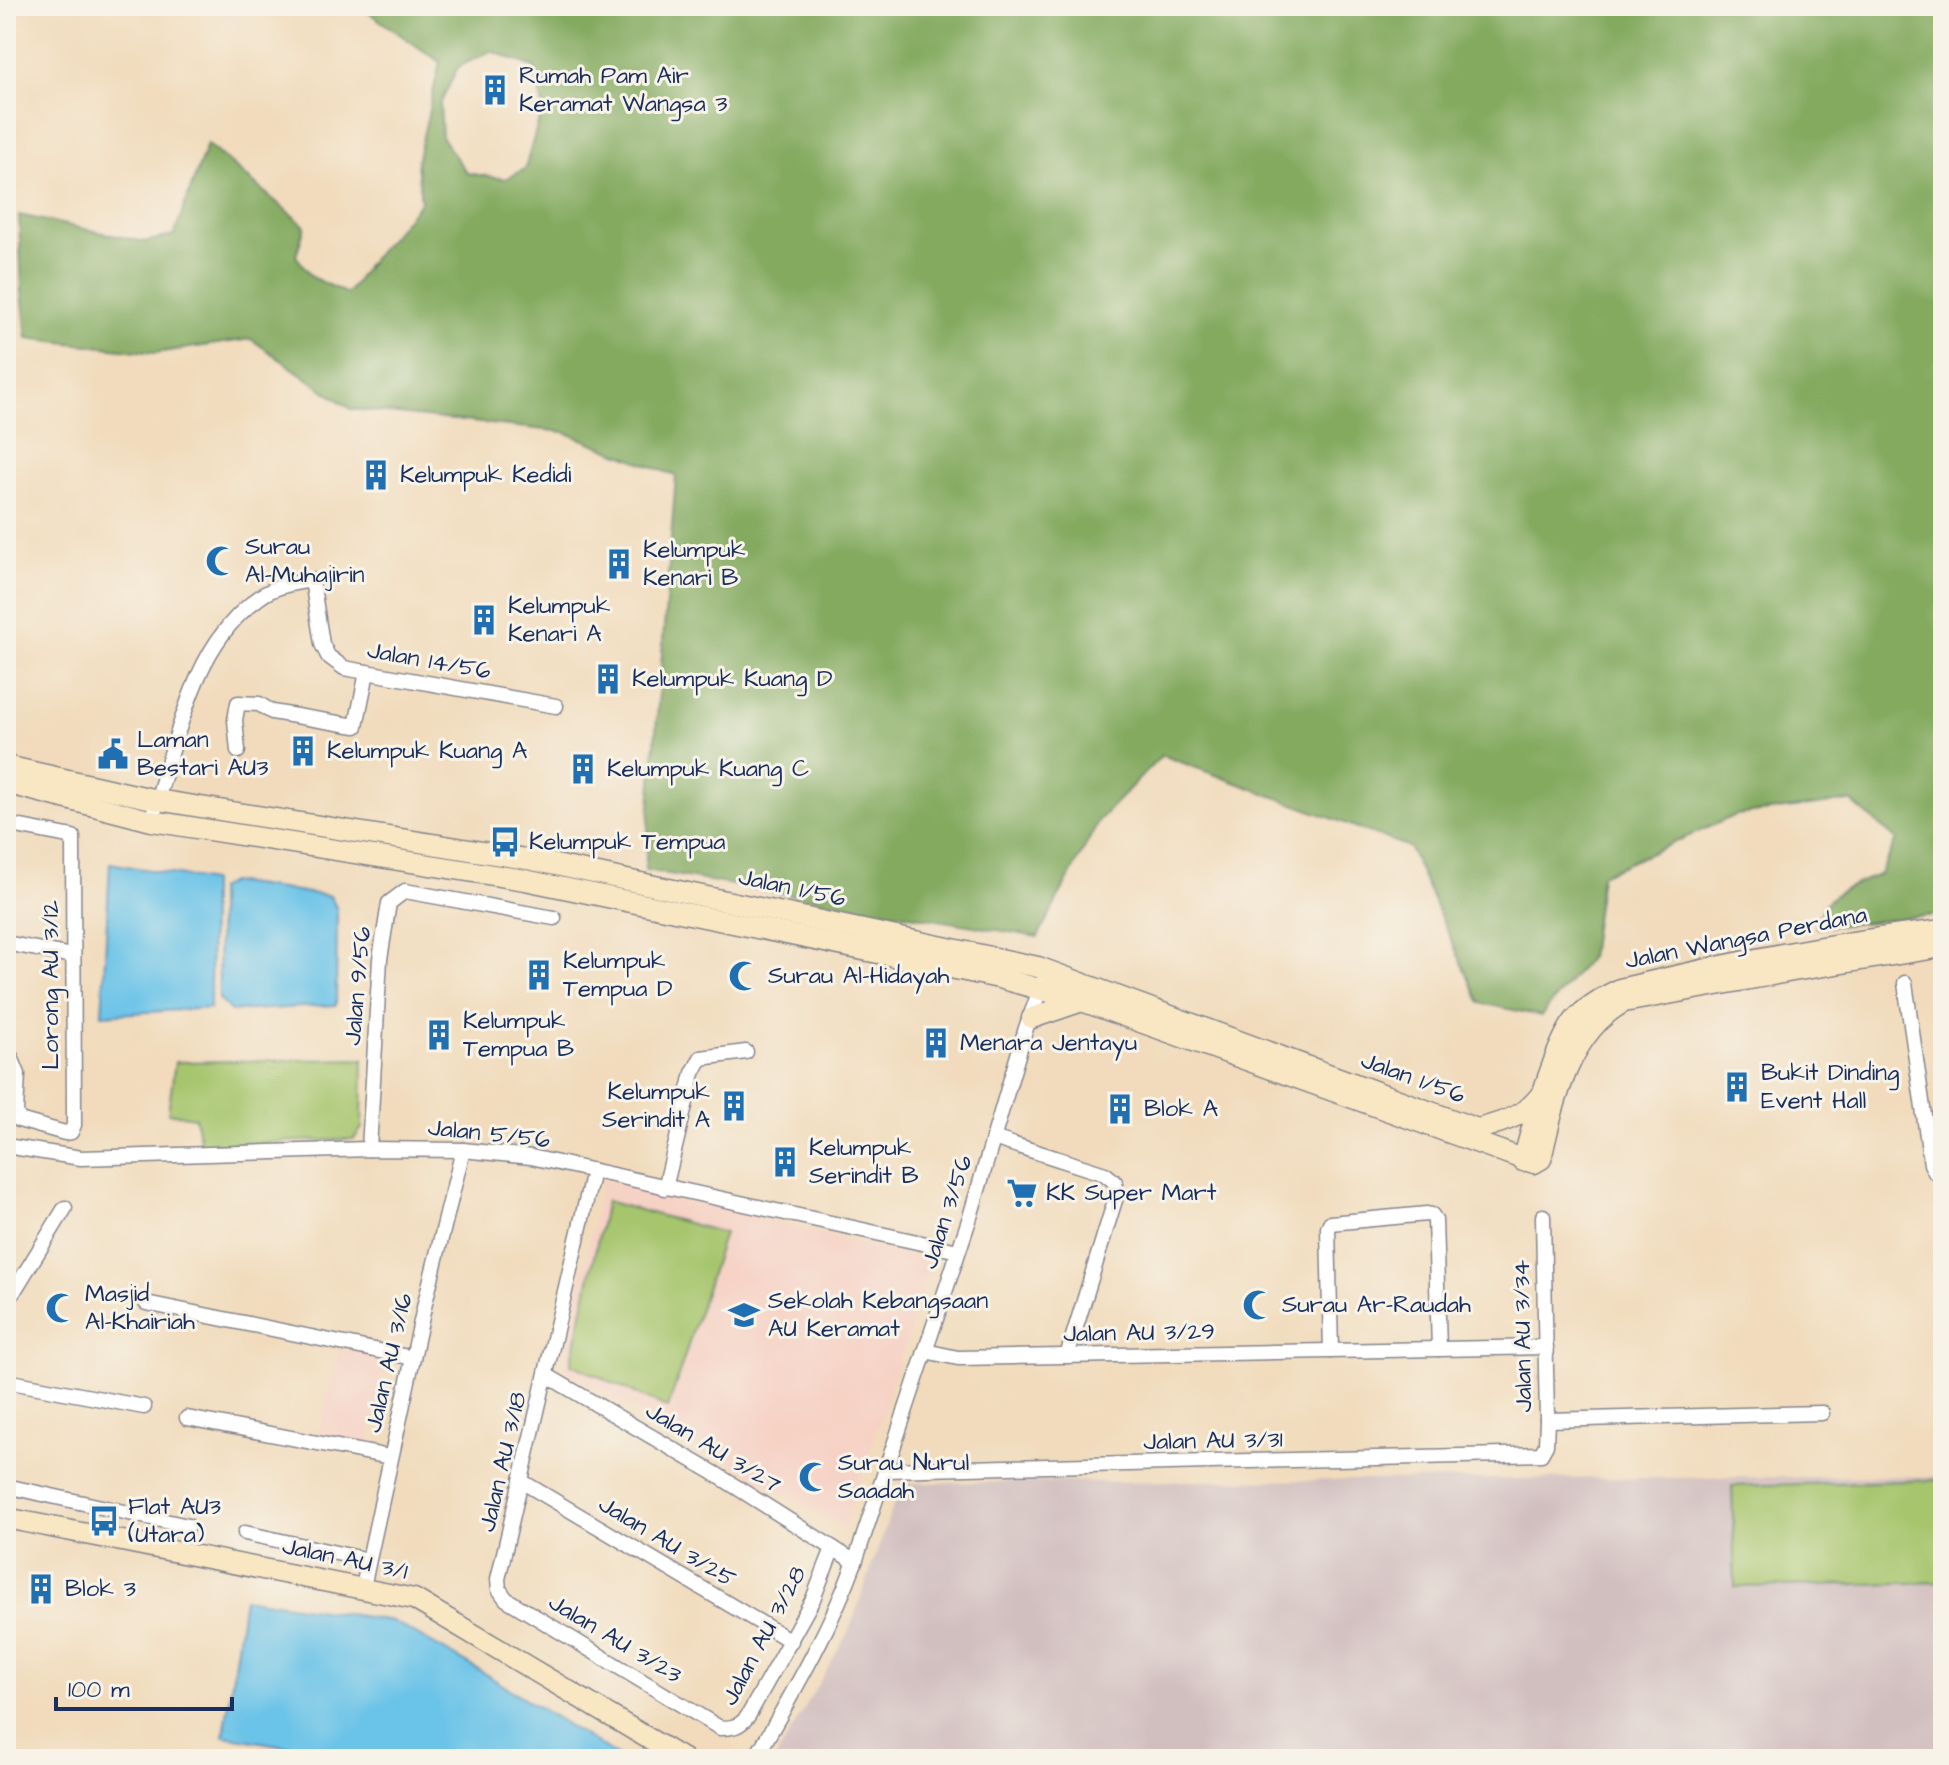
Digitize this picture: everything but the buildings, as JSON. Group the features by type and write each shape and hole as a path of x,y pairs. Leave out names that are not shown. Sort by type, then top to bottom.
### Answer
{"main road":[{"name":"Jalan 1/56","path":"6,766 157,800 532,860 1039,979 1478,1129 1532,1156"},
{"name":"Jalan 1/56","path":"6,783 152,821 525,880 999,978 1039,979 1082,1001 1532,1156"},
{"name":"Jalan Wangsa Perdana","path":"1532,1156 1546,1087 1561,1042 1573,1022 1600,998 1620,989 1796,950 1943,930"},
{"name":"Jalan Wangsa Perdana","path":"1532,1156 1579,1043 1609,1011 1624,1002 1777,973 1943,947"},
{"path":"999,978 1018,997 1027,1021 1066,1004 1082,1001"},
{"path":"1478,1129 1515,1118 1535,1103 1546,1087"},
{"name":"Jalan AU 3/1","path":"6,1518 414,1599 683,1759"}],"street":[{"path":"6,274 6,285"},
{"name":"Jalan 14/56","path":"157,800 191,690 207,656 233,621 261,596 284,585 312,580 322,644 328,656 344,668 556,706"},
{"path":"238,751 235,720 238,703 259,704 272,712 356,726 367,672"},
{"path":"152,821 157,800"},
{"name":"Lorong AU 3/12","path":"6,824 73,837 74,1125 71,1132 19,1120 16,1112 18,1074 11,1057 6,1056"},
{"name":"Jalan 9/56","path":"369,1149 380,959 389,903 405,891 554,918"},
{"path":"6,943 72,956"},
{"name":"Jalan 3/56","path":"755,1759 813,1659 837,1610 855,1562 958,1251 1039,979"},
{"path":"1905,983 1931,1164 1939,1172"},
{"path":"670,1189 701,1075 701,1058 746,1052"},
{"path":"993,1138 1105,1174 1115,1182 1116,1197 1067,1356"},
{"name":"Jalan 5/56","path":"6,1146 81,1158 369,1149 463,1150 531,1157 958,1251"},
{"name":"Jalan AU 3/16","path":"363,1587 390,1457 463,1150"},
{"name":"Jalan AU 3/18","path":"498,1579 593,1171"},
{"path":"6,1304 65,1208"},
{"path":"1331,1351 1330,1223 1432,1215 1435,1220 1439,1349"},
{"name":"Jalan AU 3/34","path":"1541,1454 1546,1445 1547,1420 1543,1216"},
{"path":"146,1303 413,1358"},
{"name":"Jalan AU 3/29","path":"925,1351 958,1358 1546,1347"},
{"name":"Jalan AU 3/27","path":"546,1375 714,1473 855,1562"},
{"path":"6,1381 144,1407"},
{"path":"1547,1420 1822,1413"},
{"path":"187,1418 390,1457"},
{"name":"Jalan AU 3/31","path":"886,1470 1541,1454"},
{"name":"Jalan AU 3/25","path":"521,1481 791,1641"},
{"path":"6,1486 188,1526"},
{"path":"245,1533 368,1560"},
{"name":"Jalan AU 3/28","path":"720,1728 741,1725 813,1599 833,1548"},
{"name":"Jalan AU 3/23","path":"498,1579 499,1589 506,1599 720,1728"}],"shaded area":[{"name":"Sekolah Kebangsaan AU Keramat","path":"602,1179 932,1261 845,1528 563,1369"},
{"path":"339,1348 388,1357 368,1449 318,1439"},
{"path":"1943,1476 1943,1759 775,1759 849,1631 901,1483"}],"green space":[{"path":"359,6 1943,6 1943,914 1816,928 1819,916 1830,899 1848,887 1880,874 1897,840 1851,801 1736,815 1601,875 1590,957 1541,1016 1480,1003 1409,847 1162,755 1099,820 1038,937 645,870 676,476 564,432 351,409 251,339 155,353 27,338 19,215 145,242 174,235 207,144 305,226 296,256 312,277 347,294 372,259 421,202 417,162 440,62","holes":["491,51 534,67 543,106 525,169 505,179 467,173 442,138 440,104 458,67"]},
{"path":"363,1059 362,1128 354,1139 201,1145 195,1117 168,1113 175,1062"},
{"path":"606,1201 724,1233 668,1408 571,1364"},
{"path":"1943,1480 1943,1582 1735,1587 1732,1486"}],"water":[{"path":"110,863 211,881 210,1008 102,1015"},
{"path":"230,882 330,896 337,909 336,1005 231,1011 219,999 218,889"},
{"path":"244,1598 392,1621 469,1664 622,1759 363,1759 224,1736"}],"place":[{"name":"Rumah Pam Air Keramat Wangsa 3","path":"495,90"},
{"name":"Kelumpuk Kedidi","path":"376,475"},
{"name":"Surau Al-Muhajirin","path":"221,561"},
{"name":"Kelumpuk Kenari B","path":"619,564"},
{"name":"Kelumpuk Kenari A","path":"484,620"},
{"name":"Kelumpuk Kuang D","path":"608,679"},
{"name":"Kelumpuk Kuang A","path":"303,751"},
{"name":"Laman Bestari AU3","path":"113,754"},
{"name":"Kelumpuk Kuang C","path":"583,769"},
{"name":"Kelumpuk Tempua","path":"505,842"},
{"name":"Kelumpuk Tempua D","path":"539,975"},
{"name":"Surau Al-Hidayah","path":"744,976"},
{"name":"Kelumpuk Tempua B","path":"439,1035"},
{"name":"Menara Jentayu","path":"936,1043"},
{"name":"Bukit Dinding Event Hall","path":"1737,1087"},
{"name":"Kelumpuk Serindit A","path":"734,1106"},
{"name":"Blok A","path":"1120,1109"},
{"name":"Kelumpuk Serindit B","path":"785,1162"},
{"name":"KK Super Mart","path":"1022,1193"},
{"name":"Surau Ar-Raudah","path":"1258,1305"},
{"name":"Masjid Al-Khairiah","path":"61,1308"},
{"name":"Sekolah Kebangsaan AU Keramat","path":"744,1315"},
{"name":"Surau Nurul Saadah","path":"814,1477"},
{"name":"Flat AU3 (Utara)","path":"104,1521"},
{"name":"Blok 3","path":"41,1589"}]}
